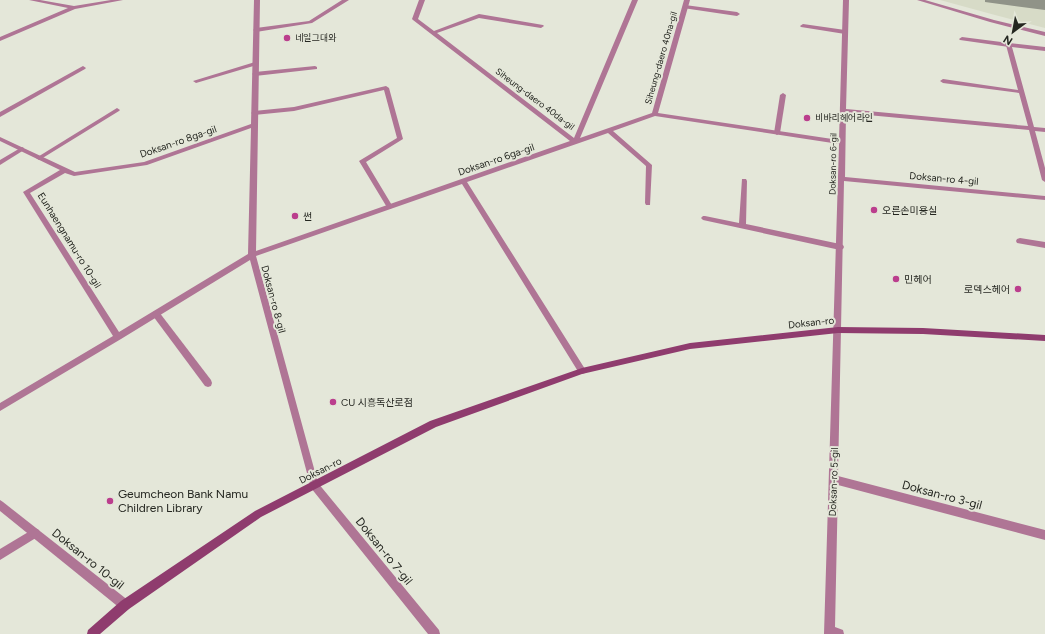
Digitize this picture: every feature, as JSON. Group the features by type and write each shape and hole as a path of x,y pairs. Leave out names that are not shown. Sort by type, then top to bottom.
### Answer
{"main road":[{"name":"Doksan-ro","path":"92,634 125,605 258,514 433,424 582,371 690,346 838,330 931,331 1045,338"}],"street":[{"path":"32,0 74,8"},
{"path":"0,39 74,8 120,0"},
{"name":"Doksan-ro 8-gil","path":"257,0 252,255 314,485"},
{"path":"256,30 310,22 346,0"},
{"name":"Siheung-daero 40da-gil","path":"422,0 415,19 575,142 635,0"},
{"name":"Siheung-daero 40na-gil","path":"655,114 687,0"},
{"name":"Doksan-ro 6-gil","path":"838,330 846,0"},
{"path":"920,0 992,21 1045,34"},
{"name":"Siheung-daero 40na-gil","path":"685,7 737,14"},
{"path":"433,33 479,16 541,26"},
{"path":"804,26 845,32"},
{"path":"962,39 1045,49"},
{"path":"1009,45 1045,180"},
{"path":"196,82 255,64"},
{"path":"0,115 83,68"},
{"path":"255,74 315,68"},
{"path":"943,82 1021,92"},
{"path":"254,113 294,109 386,88 400,139 362,161 390,207"},
{"path":"777,133 783,95"},
{"path":"39,158 117,110"},
{"path":"843,111 1045,130"},
{"name":"Doksan-ro 6ga-gil","path":"252,255 655,114 843,143"},
{"name":"Doksan-ro 8ga-gil","path":"0,139 74,174 145,164 254,125"},
{"path":"609,130 649,165 648,203"},
{"path":"0,163 22,149"},
{"name":"Eunhaengnamu-ro 10-gil","path":"65,170 26,192 118,337"},
{"name":"Doksan-ro 4-gil","path":"842,179 1045,198"},
{"path":"463,181 582,371"},
{"path":"742,226 744,181"},
{"path":"705,218 840,247"},
{"path":"1020,241 1045,245"},
{"path":"0,407 252,255"},
{"path":"156,314 208,383"},
{"name":"Doksan-ro 5-gil","path":"832,633 833,480 838,330"},
{"name":"Doksan-ro 3-gil","path":"833,480 1045,535"},
{"name":"Doksan-ro 7-gil","path":"314,485 435,634"},
{"name":"Doksan-ro 10-gil","path":"0,505 125,605"},
{"name":"Doksan-ro 10-gil","path":"0,555 35,533"}],"shaded area":[{"path":"940,0 1045,0 1045,28 995,15"}],"place":[{"name":"네일그대와","path":"287,38"},
{"name":"비바리헤어라인","path":"807,118"},
{"name":"오른손미용실","path":"874,210"},
{"name":"썬","path":"295,216"},
{"name":"민헤어","path":"896,279"},
{"name":"로덱스헤어","path":"1018,289"},
{"name":"CU 시흥독산로점","path":"333,402"},
{"name":"Geumcheon Bank Namu Children Library","path":"110,501"}]}
